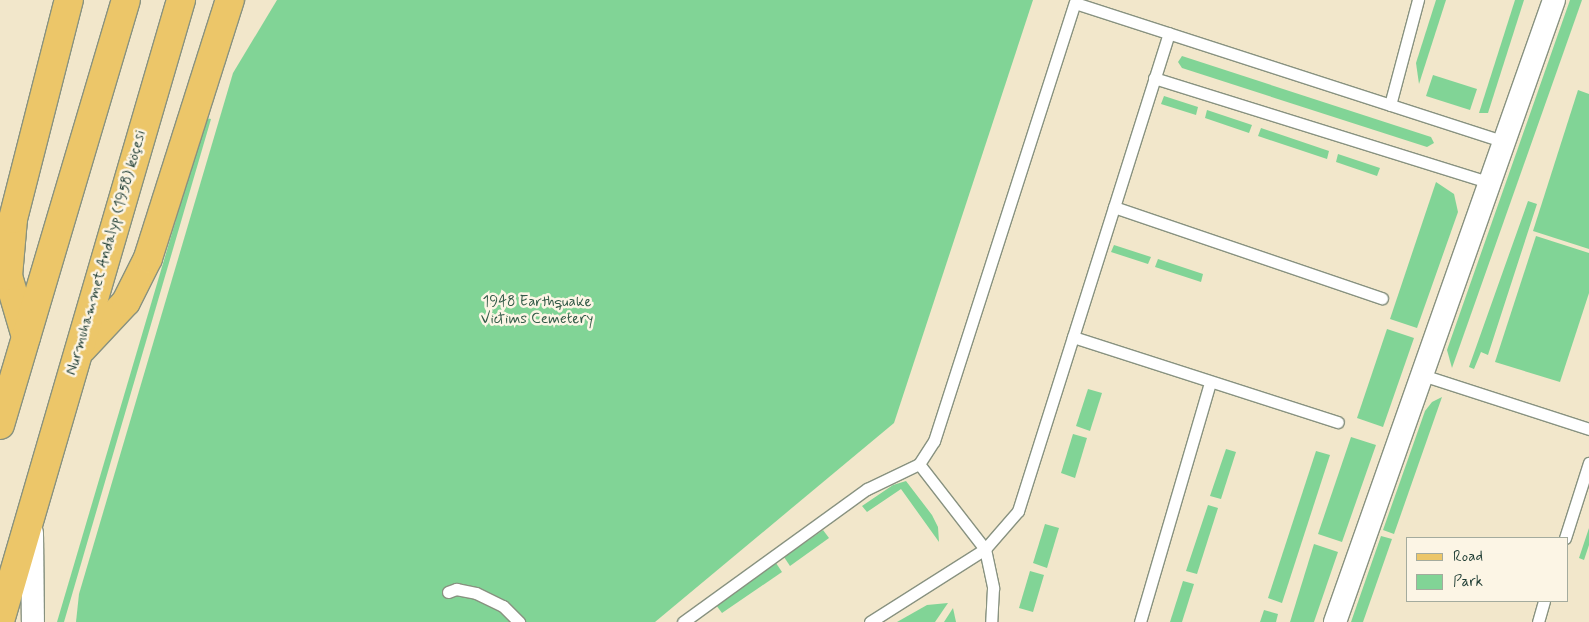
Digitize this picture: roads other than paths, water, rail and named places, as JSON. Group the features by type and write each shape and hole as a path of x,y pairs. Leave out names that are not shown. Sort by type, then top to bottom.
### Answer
{"main road":[{"path":"26,337 8,276 13,219 69,0"},
{"path":"0,425 126,0"},
{"name":"Nurmuhammet Andalyp (1958) köçesi","path":"0,621 181,0"},
{"path":"78,354 126,302 148,258 230,0"}],"street":[{"path":"1335,622 1554,0"},
{"name":"Nurmuhammet Andalyp (1958) köçesi","path":"33,622 31,560 34,506"}],"lane":[{"path":"1390,105 1418,0"},
{"path":"682,622 867,489 919,464 934,441 1075,1 1504,142"},
{"path":"870,622 985,549 1018,511 1169,33"},
{"path":"1154,78 1491,183"},
{"path":"1114,207 1382,298"},
{"path":"1074,337 1338,422"},
{"path":"1422,375 1589,429"},
{"path":"1140,622 1210,382"},
{"path":"1565,537 1589,463"},
{"path":"919,464 985,549 993,588 991,622"},
{"path":"448,592 456,589 476,593 503,606 519,622"},
{"path":"1538,622 1544,602"}],"park label":[{"name":"1948 Earthquake Victims Cemetery","path":"537,310"}]}
